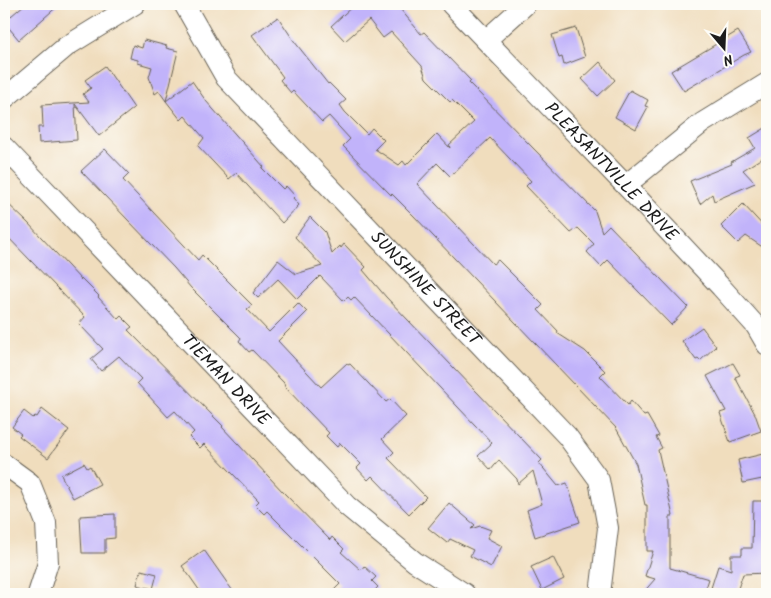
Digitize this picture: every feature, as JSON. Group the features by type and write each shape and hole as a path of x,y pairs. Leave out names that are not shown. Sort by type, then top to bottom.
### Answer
{"street":[{"path":"4,99 67,46 135,4"},
{"name":"SUNSHINE STREET","path":"184,4 226,78 567,436 597,477 608,528 600,594"},
{"name":"PLEASANTVILLE DRIVE","path":"451,4 762,323 767,344"},
{"path":"486,40 526,4"},
{"path":"626,185 702,124 767,83"},
{"name":"TIEMAN DRIVE","path":"4,147 347,506 415,562 465,594"},
{"path":"4,464 30,483 46,524 48,563 38,594"}],"building":[{"path":"25,4 60,4 19,40 4,22"},
{"path":"355,4 396,4 421,34 424,32 471,81 469,83 595,211 602,232 609,225 688,307 671,325 608,260 601,267 587,252 594,244 578,228 571,233 526,186 531,181 490,138 450,176 437,163 417,184 493,264 498,260 543,305 538,310 558,331 557,333 585,351 605,371 600,376 628,405 631,401 644,416 647,415 659,436 656,437 662,448 658,450 673,516 670,516 670,568 709,579 704,594 642,594 655,579 645,576 653,551 647,551 647,505 645,505 636,464 616,428 414,216 343,146 350,139 329,116 322,122 293,91 291,93 280,80 283,77 252,35 278,17 294,41 328,84 346,100 340,105 345,112 367,134 372,128 384,140 375,149 399,165 403,161 406,165 437,134 450,148 449,145 474,122 426,78 422,66 391,32 383,38 369,20 345,41 331,26"},
{"path":"576,28 585,57 564,65 562,57 559,58 552,35"},
{"path":"738,31 751,52 684,91 671,71"},
{"path":"144,40 178,51 166,101 159,91 155,94 149,77 152,67 138,63 138,60 130,58 133,45 142,48"},
{"path":"600,62 615,80 598,96 582,79"},
{"path":"105,66 134,108 99,136 75,104 77,140 39,143 38,127 43,127 42,105 89,102 83,94 91,88 85,80"},
{"path":"192,81 206,101 264,167 262,168 283,189 286,186 295,196 293,198 299,205 282,223 236,173 229,179 198,146 204,138 185,116 181,120 166,101"},
{"path":"630,90 648,100 645,106 648,107 636,129 615,117"},
{"path":"767,127 767,168 762,158 743,170 755,183 714,201 712,194 700,204 690,181 732,164 731,162 755,148 749,138"},
{"path":"105,149 129,174 123,180 198,260 202,255 252,305 247,309 269,332 298,303 307,312 278,341 321,387 347,363 348,365 350,364 386,402 390,399 406,416 382,439 394,452 388,458 426,497 409,514 372,476 368,480 357,468 361,464 340,443 337,447 326,436 329,433 285,387 284,383 252,350 249,352 239,341 241,338 191,288 81,171"},
{"path":"4,200 81,280 99,296 118,319 121,316 132,327 128,330 223,426 330,540 332,537 344,549 341,552 361,570 364,566 376,577 372,581 378,587 371,594 330,594 340,584 267,511 264,514 255,505 259,501 204,444 200,448 189,437 194,432 175,411 168,417 137,383 141,379 119,356 101,371 91,359 103,349 79,324 85,317 4,233"},
{"path":"743,204 767,230 767,250 746,236 738,243 721,226"},
{"path":"310,217 325,232 332,254 344,244 366,267 363,270 386,297 542,460 539,463 558,486 567,483 580,522 535,537 527,510 542,504 533,471 518,484 517,479 499,460 491,470 478,456 492,443 354,297 351,300 348,297 344,301 320,276 297,299 278,279 258,298 253,293 278,260 296,274 322,266 295,237"},
{"path":"702,327 716,346 700,361 696,360 682,341"},
{"path":"733,363 740,375 735,377 755,414 761,431 730,442 720,413 726,411 707,376"},
{"path":"42,409 69,430 48,458 19,436 21,434 12,427 24,411 33,418 37,417"},
{"path":"767,453 767,478 743,483 738,460"},
{"path":"84,463 87,468 90,466 100,484 73,498 61,475"},
{"path":"753,501 767,501 767,573 743,574 736,594 711,588 718,566 731,570 731,555 742,555 742,548 752,548"},
{"path":"449,503 475,525 471,529 480,526 491,530 487,538 502,546 491,567 470,556 473,550 450,539 447,543 428,528"},
{"path":"115,514 115,538 105,539 105,553 82,553 80,516"},
{"path":"204,550 235,594 202,594 182,566"},
{"path":"553,557 564,579 542,590 531,567"},
{"path":"141,570 157,574 153,589 137,585"}]}
